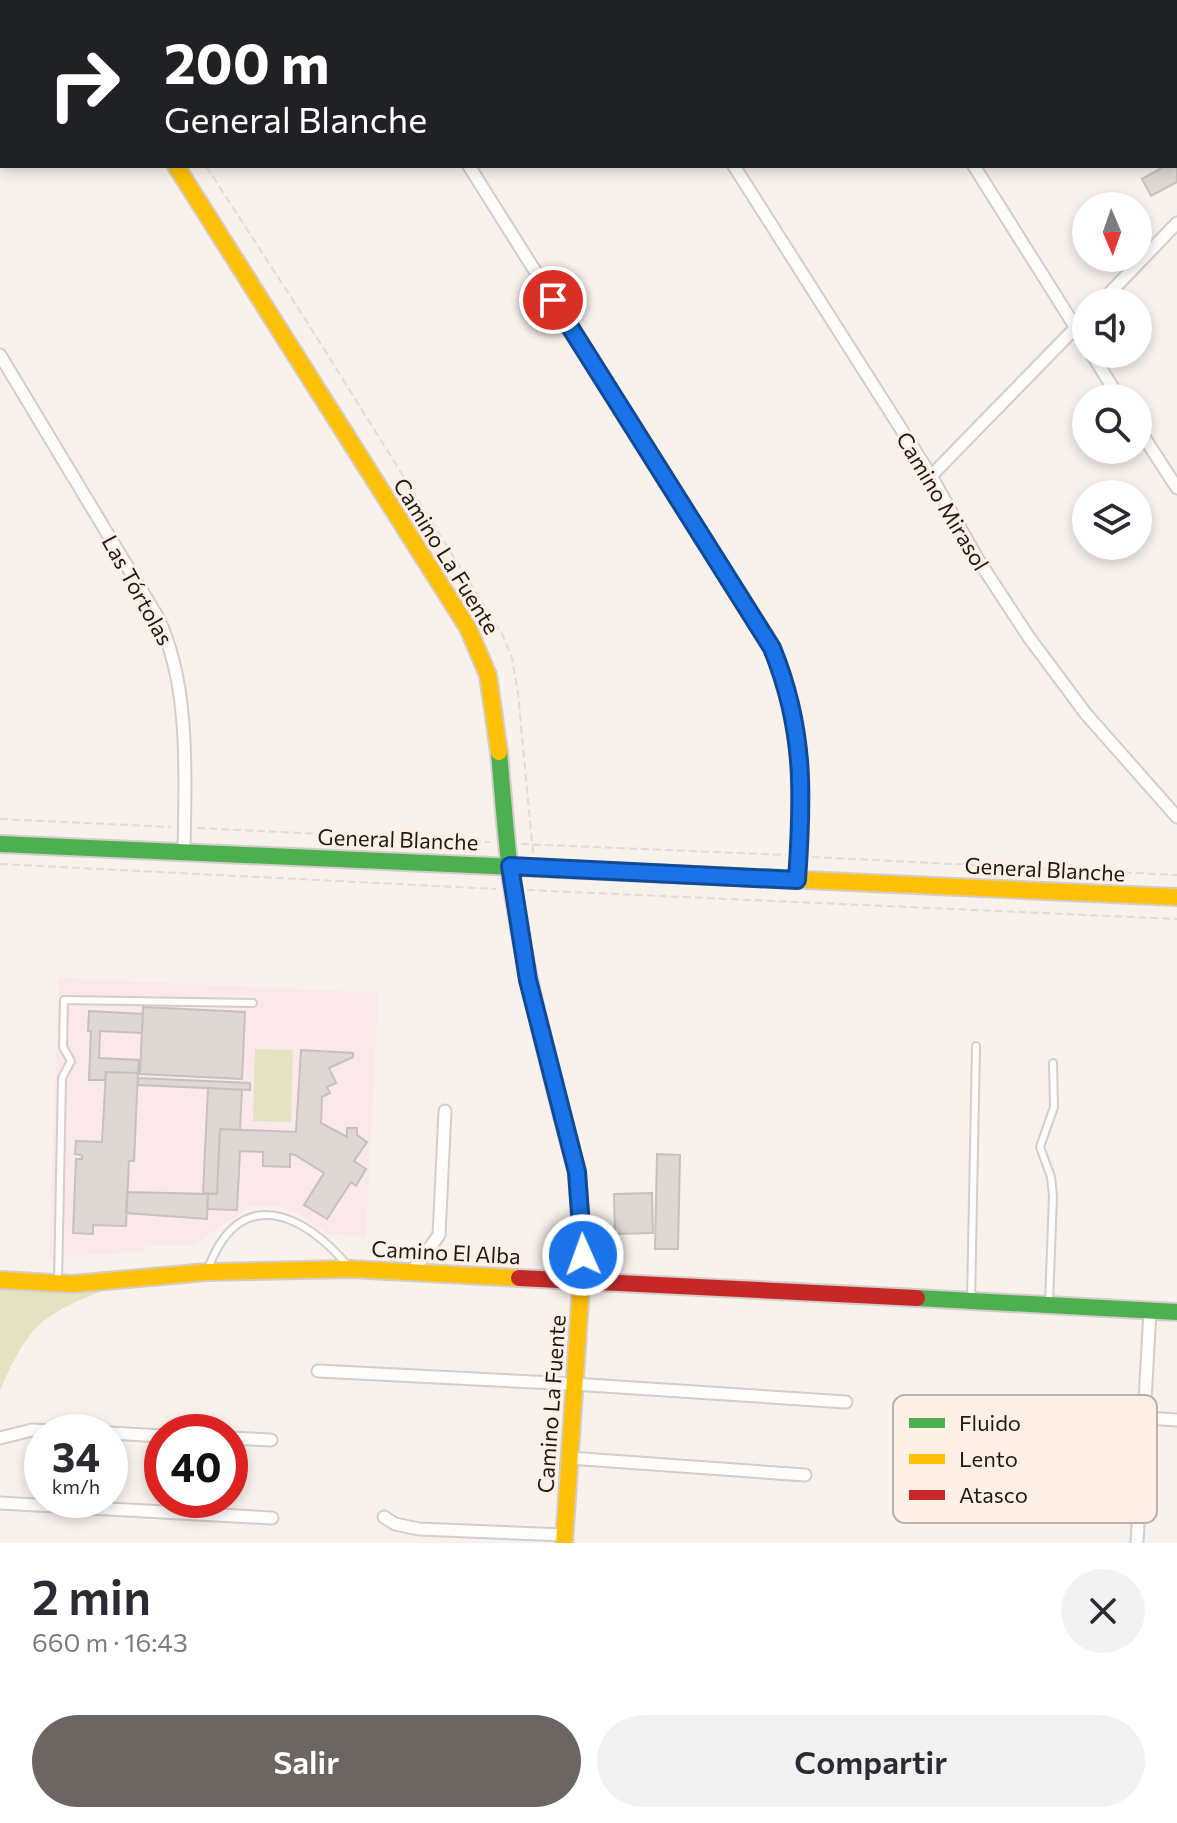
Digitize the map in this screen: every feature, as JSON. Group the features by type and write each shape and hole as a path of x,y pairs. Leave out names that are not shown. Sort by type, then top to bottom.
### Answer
{"main road":[{"name":"Camino La Fuente","path":"177,168 476,641 492,684 507,843 528,980 577,1172 583,1228 564,1539"},
{"name":"General Blanche","path":"0,844 1177,897"},
{"name":"Camino El Alba","path":"0,1280 58,1284 207,1272 351,1269 1177,1312"}],"street":[{"path":"470,168 772,648 787,686 802,776 797,880"},
{"name":"Camino Mirasol","path":"735,168 931,476 985,571 1056,674 1118,752 1177,817"},
{"path":"975,168 1072,321"},
{"path":"1114,288 1177,223"},
{"path":"931,476 1072,331"},
{"name":"Las Tórtolas","path":"0,355 157,616 170,645 181,699 184,852"},
{"path":"1152,450 1177,488"},
{"path":"412,1272 439,1235 445,1111"},
{"path":"1146,1395 1150,1311"},
{"path":"318,1371 846,1402"},
{"path":"1157,1419 1177,1420"},
{"path":"0,1438 24,1432"},
{"path":"248,1439 271,1440"},
{"path":"569,1458 805,1475"},
{"path":"0,1503 272,1518"},
{"path":"384,1517 395,1524 419,1529 564,1539"},
{"path":"1137,1543 1138,1523"}],"lane":[{"path":"58,1284 62,1078 71,1061 63,1047 64,1000 253,1003"},
{"path":"971,1301 976,1046"},
{"path":"1049,1304 1053,1186 1040,1147 1054,1107 1053,1063"},
{"path":"207,1272 227,1235 246,1219 257,1215 287,1218 333,1250 351,1269"}],"path":[{"path":"0,819 1177,875"},
{"path":"0,864 1177,919"}],"shaded area":[{"path":"59,978 378,993 366,1236 329,1234 280,1206 251,1206 193,1245 145,1245 144,1251 49,1258"}],"green space":[{"path":"255,1049 293,1050 291,1122 253,1121"},
{"path":"122,1283 76,1302 43,1322 24,1344 0,1390 0,1287 61,1291"}],"building":[{"path":"1161,168 1177,168 1177,182 1152,195 1142,179"},
{"path":"143,1007 245,1012 242,1079 140,1074"},
{"path":"89,1011 143,1014 142,1033 100,1031 99,1058 139,1060 138,1073 106,1072 105,1080 89,1080"},
{"path":"301,1050 353,1053 353,1057 329,1068 336,1083 327,1087 330,1093 322,1097 321,1123 347,1137 347,1128 357,1128 357,1135 367,1142 354,1161 366,1169 356,1186 351,1182 327,1219 304,1205 324,1173 295,1155 290,1154 290,1167 263,1166 263,1152 240,1151 237,1210 207,1209 208,1194 217,1194 220,1129 296,1132"},
{"path":"106,1072 138,1073 134,1161 129,1161 126,1226 93,1225 93,1234 73,1233 76,1159 82,1159 82,1155 75,1154 76,1141 102,1142"},
{"path":"138,1078 250,1083 250,1090 138,1085"},
{"path":"208,1088 242,1090 240,1130 220,1129 217,1194 203,1193"},
{"path":"657,1154 680,1155 678,1249 655,1249"},
{"path":"127,1192 208,1194 207,1219 126,1213"},
{"path":"652,1193 653,1233 615,1234 614,1194"}],"traffic: fast":[{"path":"499,752 517,916 562,1116"},
{"path":"0,844 694,875"},
{"path":"917,1298 1177,1312"}],"traffic: slow":[{"path":"177,168 468,628 488,675 499,752"},
{"path":"694,875 1177,897"},
{"path":"562,1116 577,1172 583,1255 564,1543"},
{"path":"0,1280 72,1284 207,1272 351,1269 519,1278"}],"traffic: jam":[{"path":"519,1278 917,1298"}],"route":[{"path":"553,300 772,648 795,718 802,776 797,880 510,866 528,980 577,1172 583,1255"}]}
